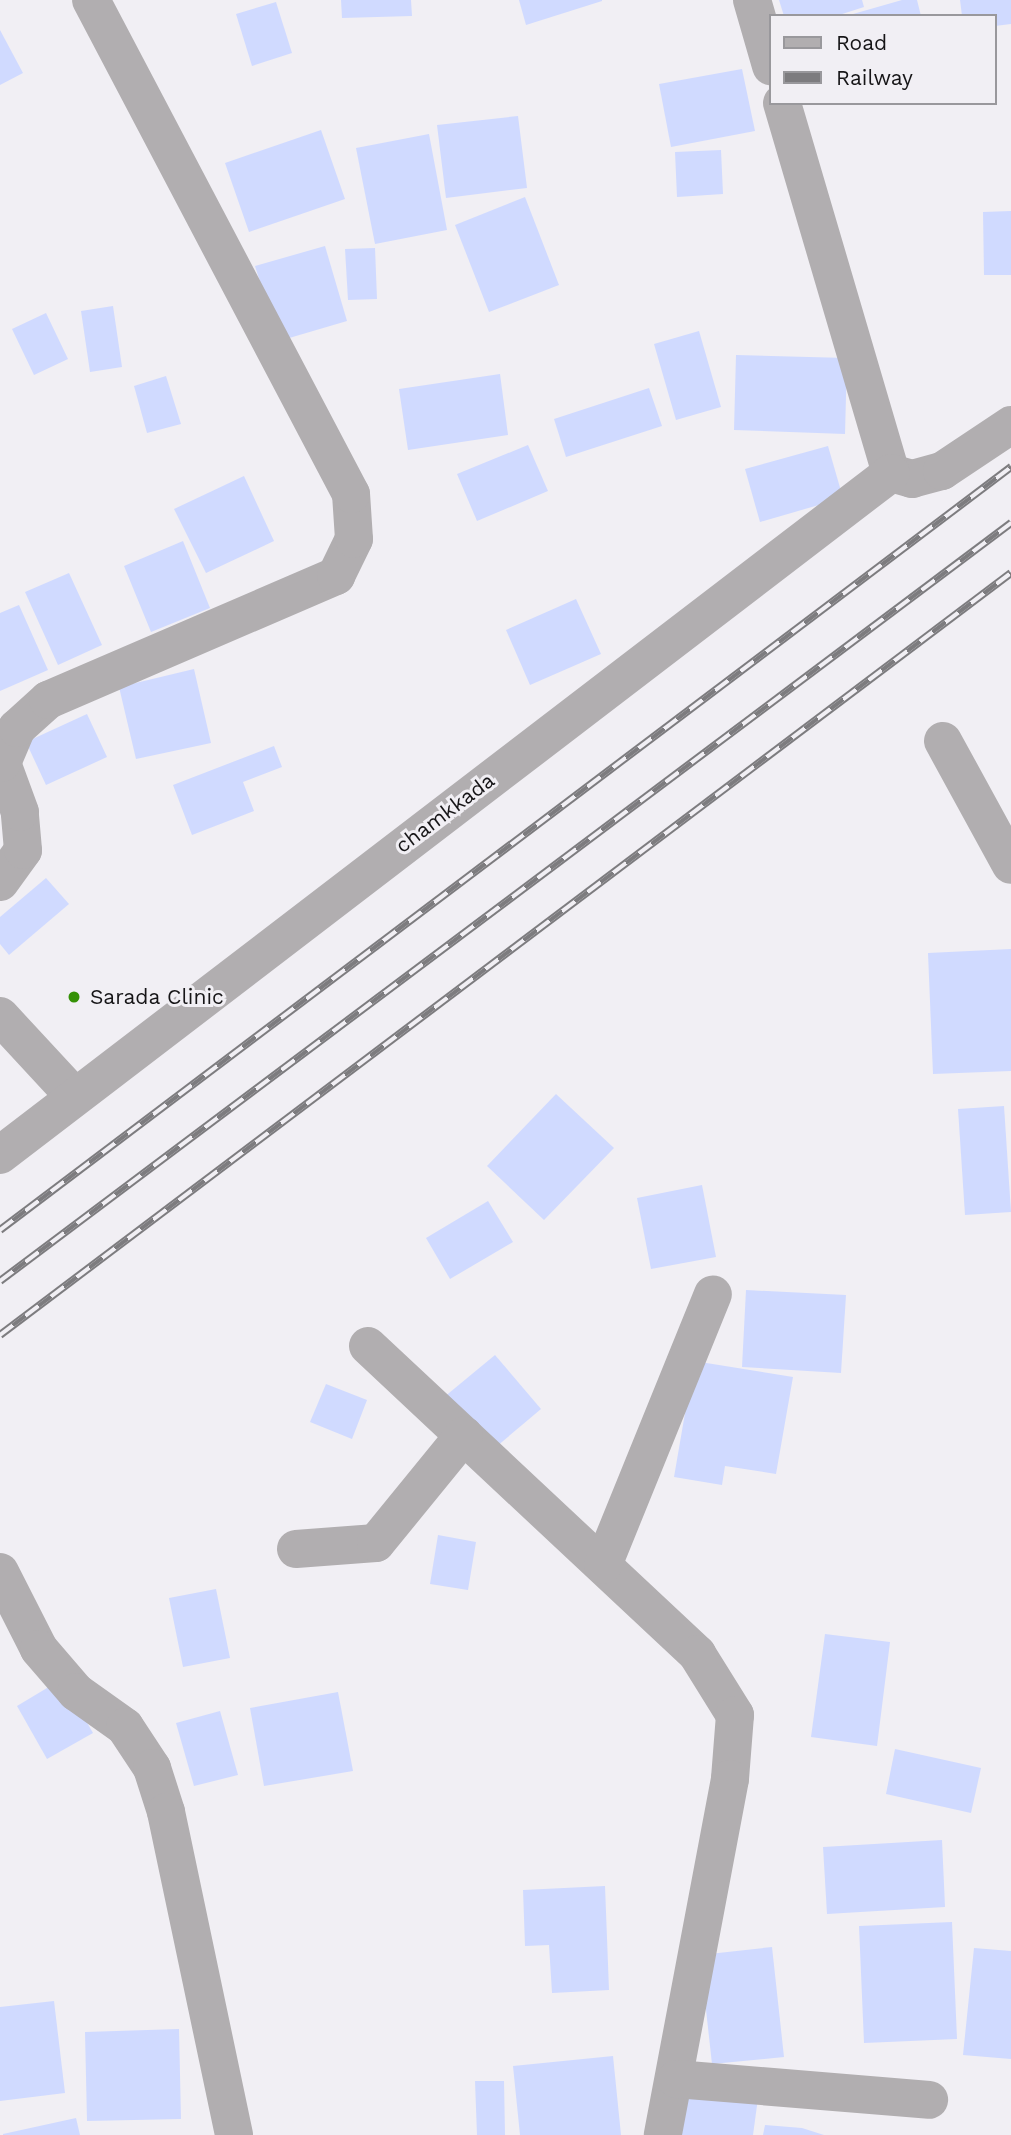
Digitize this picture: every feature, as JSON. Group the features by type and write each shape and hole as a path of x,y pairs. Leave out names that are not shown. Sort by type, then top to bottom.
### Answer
{"street":[{"path":"0,882 23,850 20,812 2,764 18,728 48,700 336,576 354,539 351,494 92,0"},
{"path":"752,0 769,59"},
{"path":"783,105 891,473 912,479 942,471 1011,425"},
{"name":"chamkkada","path":"0,1154 891,473"},
{"path":"943,741 1011,865"},
{"path":"0,1016 74,1096"},
{"path":"603,1565 713,1294"},
{"path":"368,1346 698,1654 735,1715 730,1779 676,2079 663,2135"},
{"path":"296,1549 376,1543 464,1435"},
{"path":"0,1572 39,1649 76,1692 125,1727 152,1768 166,1812 234,2135"},
{"path":"676,2079 929,2101"}],"building":[{"path":"341,0 411,0 412,16 342,18"},
{"path":"519,0 602,0 602,1 526,25"},
{"path":"779,0 862,0 864,7 842,14 783,14"},
{"path":"902,0 917,0 920,14 853,14"},
{"path":"960,0 1011,0 1011,24 997,26 997,14 962,14"},
{"path":"276,2 292,53 252,66 236,14"},
{"path":"0,30 23,73 0,85"},
{"path":"742,69 755,131 671,147 659,84"},
{"path":"518,116 527,188 446,198 437,125"},
{"path":"321,130 345,199 249,232 225,163"},
{"path":"429,134 447,230 375,244 356,148"},
{"path":"721,150 723,194 677,197 675,152"},
{"path":"525,197 559,285 489,312 455,225"},
{"path":"1011,211 1011,275 984,275 983,212"},
{"path":"325,246 347,321 279,341 255,266"},
{"path":"375,248 377,299 348,300 345,249"},
{"path":"113,306 122,367 90,372 81,311"},
{"path":"46,313 68,359 34,375 12,329"},
{"path":"699,331 721,407 676,420 654,344"},
{"path":"736,355 847,358 845,434 734,430"},
{"path":"500,374 508,435 408,450 399,389"},
{"path":"166,376 181,424 147,433 134,386"},
{"path":"649,388 662,426 566,457 554,419"},
{"path":"528,445 548,491 477,521 457,474"},
{"path":"828,446 843,498 760,522 745,469"},
{"path":"244,476 274,541 206,573 174,509"},
{"path":"183,541 210,608 151,632 124,566"},
{"path":"69,573 102,645 58,665 25,592"},
{"path":"576,599 601,654 530,685 506,630"},
{"path":"19,605 48,670 0,691 0,613"},
{"path":"194,669 211,743 136,759 119,687"},
{"path":"87,714 107,757 46,785 26,742"},
{"path":"274,746 282,767 243,782 254,811 192,835 173,785"},
{"path":"46,878 69,904 9,955 0,944 0,917"},
{"path":"1011,949 1011,1071 933,1074 928,953"},
{"path":"556,1094 614,1148 544,1220 487,1166"},
{"path":"1004,1106 1011,1212 965,1215 958,1109"},
{"path":"702,1185 716,1257 651,1269 637,1198"},
{"path":"488,1201 513,1242 450,1279 426,1238"},
{"path":"746,1290 846,1295 841,1373 742,1367"},
{"path":"495,1355 541,1409 490,1452 443,1398"},
{"path":"694,1361 793,1377 776,1474 725,1466 722,1485 674,1477"},
{"path":"326,1384 367,1400 352,1439 310,1422"},
{"path":"438,1535 476,1542 468,1590 430,1584"},
{"path":"216,1589 230,1658 183,1667 169,1598"},
{"path":"825,1634 890,1642 877,1746 811,1737"},
{"path":"62,1679 93,1733 47,1759 17,1706"},
{"path":"338,1692 353,1771 264,1786 250,1708"},
{"path":"220,1711 238,1775 194,1786 176,1723"},
{"path":"895,1749 981,1768 971,1813 886,1794"},
{"path":"942,1840 945,1907 827,1914 823,1847"},
{"path":"605,1886 609,1990 552,1993 549,1945 525,1946 523,1890"},
{"path":"952,1922 957,2039 864,2043 859,1926"},
{"path":"772,1947 784,2057 712,2064 700,1955"},
{"path":"974,1948 1011,1951 1011,2059 963,2055"},
{"path":"54,2001 65,2093 0,2101 0,2007"},
{"path":"179,2029 181,2119 87,2121 85,2032"},
{"path":"613,2056 621,2135 520,2135 513,2066"},
{"path":"475,2081 504,2081 505,2135 477,2135"},
{"path":"685,2088 758,2098 753,2135 678,2135"},
{"path":"76,2118 80,2135 3,2135 3,2134"},
{"path":"765,2125 802,2128 824,2135 763,2135"}],"railway":[{"path":"0,1230 1011,467"},
{"path":"0,1281 1011,523"},
{"path":"0,1335 1011,573"}],"place":[{"name":"Sarada Clinic","path":"74,997"}]}
